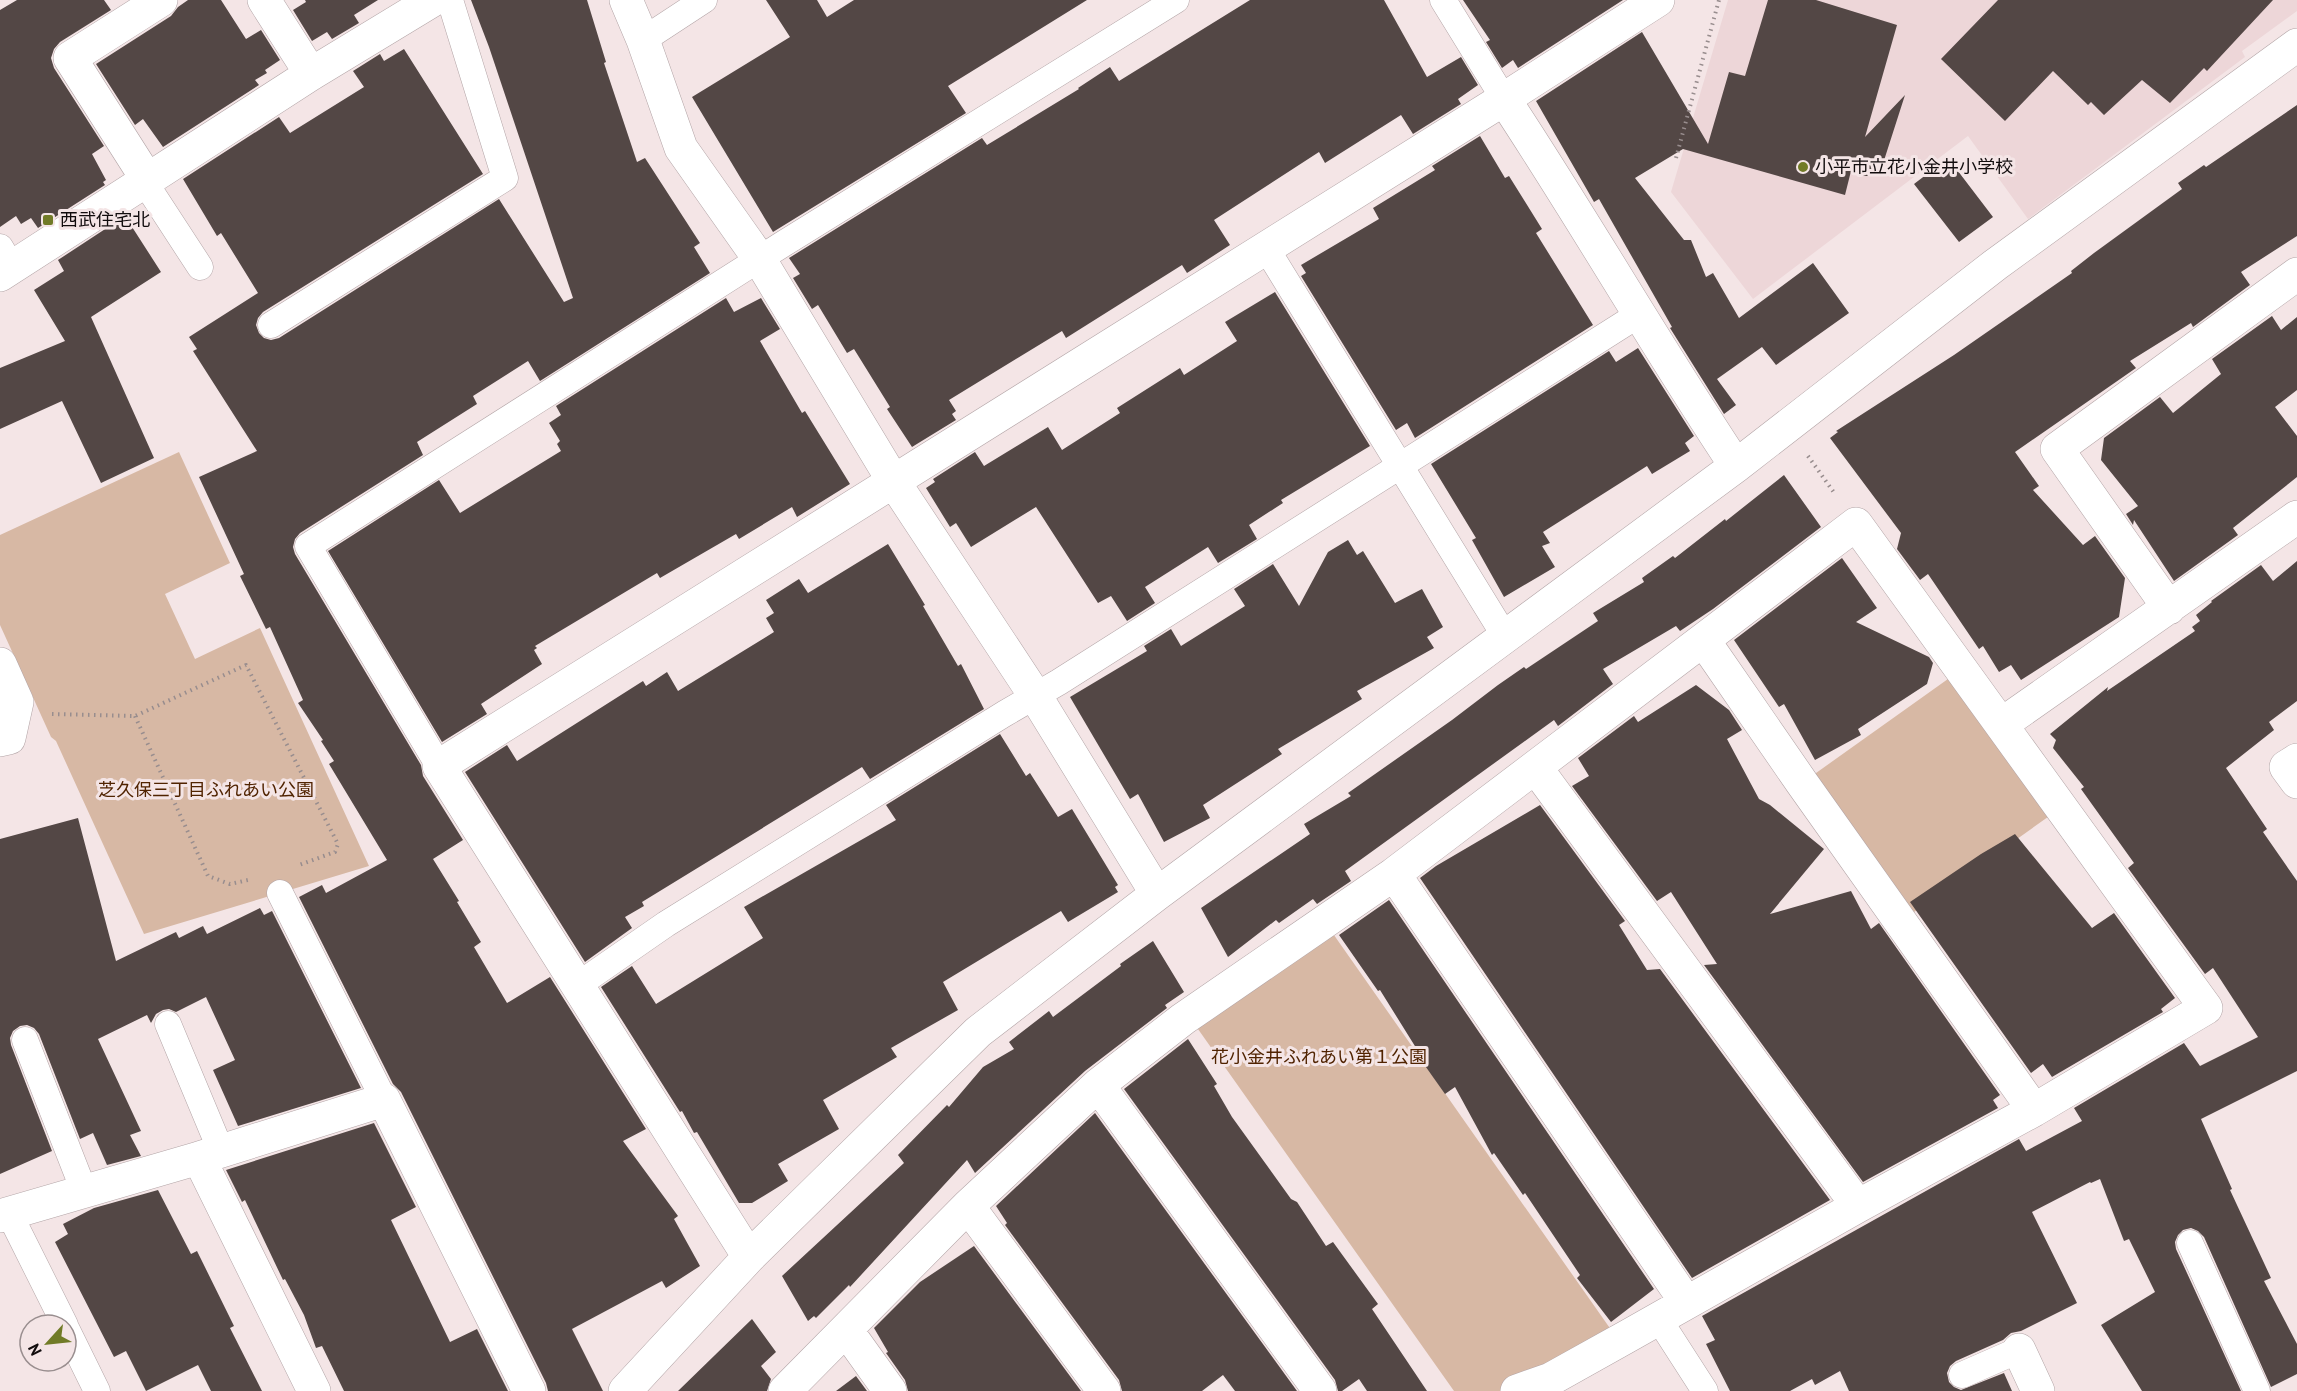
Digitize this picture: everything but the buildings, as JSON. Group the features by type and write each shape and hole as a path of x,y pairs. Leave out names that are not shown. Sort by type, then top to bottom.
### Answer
{"street":[{"path":"146,180 70,58 161,0"},
{"path":"264,0 311,74"},
{"path":"4,263 146,180 311,74 433,0"},
{"path":"626,0 643,40 681,148 760,260 894,482 1036,697 1157,894"},
{"path":"749,1257 440,766 1504,99 1658,0"},
{"path":"626,1391 749,1257 978,1032 1157,894 1736,466 1995,265 2297,45"},
{"path":"1504,99 1587,228 1638,315 1736,466"},
{"path":"2169,608 2057,449 2297,274"},
{"path":"2002,724 2297,517"},
{"path":"785,1391 847,1331 968,1206 1098,1085 1184,1019 1394,874 1856,524 2206,1008 2034,1110 1551,1378 1517,1391"},
{"path":"1704,640 1802,783 2034,1110"},
{"path":"0,664 17,702 7,726"},
{"path":"2297,760 2286,767 2297,782"},
{"path":"1536,768 1858,1206"},
{"path":"1394,874 1686,1302"},
{"path":"1098,1085 1320,1391"},
{"path":"5,1214 384,1100 529,1391"},
{"path":"210,1154 314,1391"},
{"path":"968,1206 1104,1391"},
{"path":"847,1331 890,1391"},
{"path":"2019,1350 2038,1391"}],"lane":[{"path":"271,325 505,178 450,0"},
{"path":"643,40 704,0"},
{"path":"440,766 308,546 1176,0"},
{"path":"1443,0 1504,99"},
{"path":"146,180 200,267"},
{"path":"1266,248 1506,638"},
{"path":"578,985 666,924 1004,714 1036,697 1638,315"},
{"path":"280,892 384,1100"},
{"path":"168,1024 210,1154"},
{"path":"25,1040 84,1191"},
{"path":"5,1214 58,1313"},
{"path":"2190,1243 2257,1391"},
{"path":"1658,1318 1705,1391"},
{"path":"1962,1375 2019,1350"},
{"path":"78,1352 97,1391"}],"path":[{"path":"1676,158 1719,0"},
{"path":"1807,454 1856,524"},
{"path":"7,726 135,716 246,665 338,844 335,852 290,868"},
{"path":"135,716 208,876 230,884 258,877"}],"shaded area":[{"name":"小平市立花小金井小学校","path":"1728,0 2297,0 2297,11 2242,51 2245,57 2028,219 1968,136 1753,299 1671,192"}],"green space":[{"name":"芝久保三丁目ふれあい公園","path":"179,452 230,563 165,594 195,659 260,628 369,866 144,934 0,625 0,535"},
{"path":"1962,669 2062,807 1900,922 1802,783"},
{"name":"花小金井ふれあい第１公園","path":"1329,928 1614,1334 1513,1391 1454,1391 1193,1022"}],"place":[{"name":"小平市立花小金井小学校","path":"1803,167"},
{"name":"西武住宅北","path":"48,220"}]}
